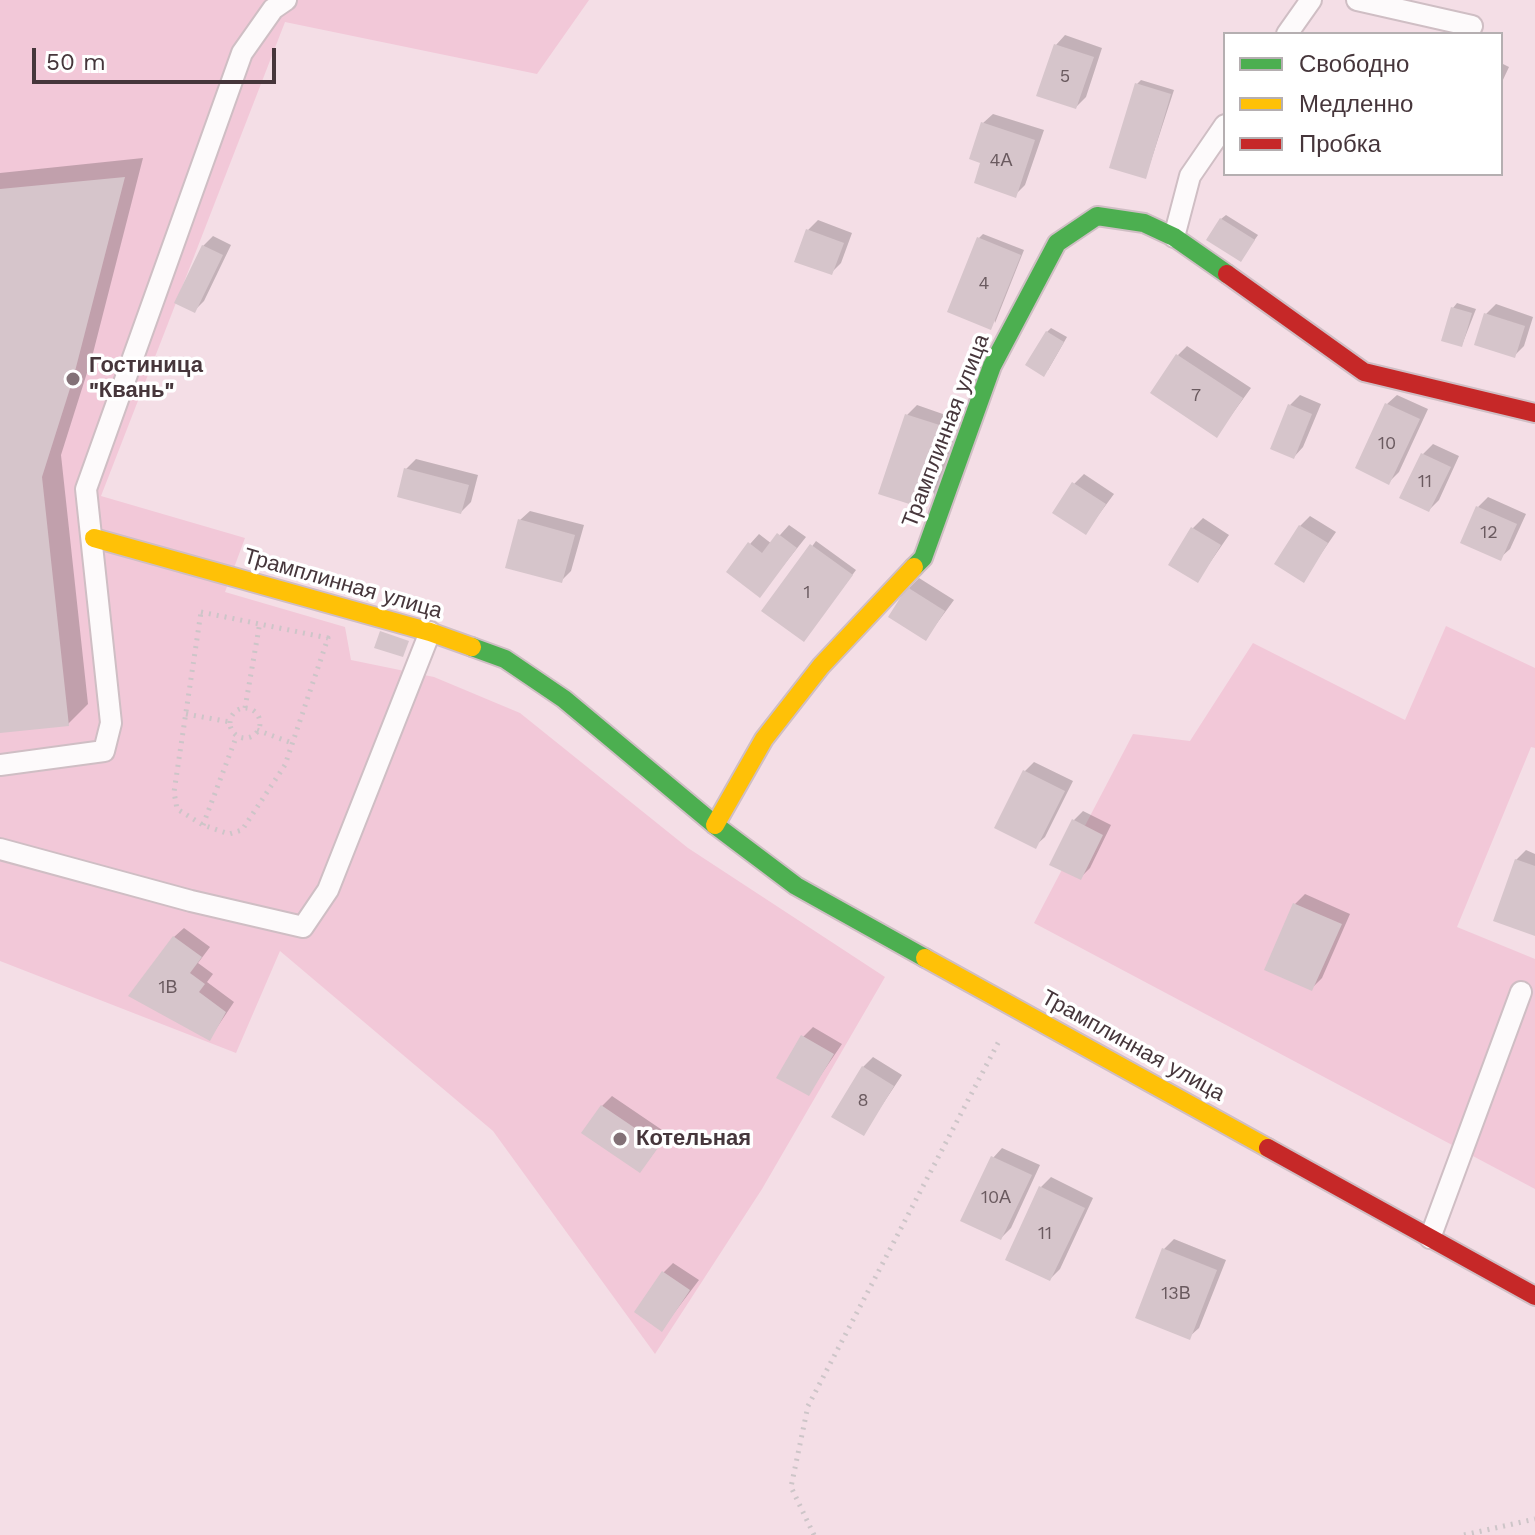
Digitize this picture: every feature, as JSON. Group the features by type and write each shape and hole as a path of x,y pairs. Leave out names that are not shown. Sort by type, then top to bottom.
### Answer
{"street":[{"name":"Трамплинная улица","path":"715,825 764,739 821,666 923,558 992,366 1057,243 1097,216 1144,223 1174,237 1364,372 1535,413"},
{"name":"Трамплинная улица","path":"94,538 430,632 505,659 564,699 715,825 796,886 1535,1296"}],"lane":[{"path":"0,765 104,751 111,723 94,538 86,489 242,53 273,9 286,0"},
{"path":"1288,32 1311,0"},
{"path":"1357,0 1472,26"},
{"path":"1174,237 1190,176 1223,128"},
{"path":"0,849 191,901 303,927 328,890 430,632"},
{"path":"1430,1238 1521,992"}],"path":[{"path":"201,612 328,638 285,765 242,830 229,834 203,825 177,809 174,792 186,714 201,612"},
{"path":"245,708 262,613"},
{"path":"230,722 235,712 245,708"},
{"path":"237,735 248,737 257,730 259,718 245,708"},
{"path":"186,714 230,722"},
{"path":"203,825 237,735 230,722"},
{"path":"257,730 292,743"},
{"path":"814,1535 791,1487 808,1406 1016,1008"},
{"path":"1464,1535 1535,1519"}],"shaded area":[{"path":"0,0 589,0 537,74 285,22 101,496 245,538 225,592 345,627 351,660 434,677 520,713 688,848 885,977 762,1189 655,1354 493,1131 280,951 236,1053 0,961"},
{"path":"1446,626 1535,668 1535,748 1531,747 1457,927 1535,959 1535,1189 1034,923 1133,734 1190,741 1253,643 1405,720"}],"building":[{"path":"1054,44 1094,57 1076,109 1036,96"},
{"path":"1135,83 1171,94 1146,179 1109,168"},
{"path":"981,122 1035,140 1016,198 974,183 980,163 969,159"},
{"path":"125,177 73,379 42,477 69,726 0,733 0,189"},
{"path":"1220,218 1255,240 1241,262 1206,240"},
{"path":"806,229 844,243 832,275 794,262"},
{"path":"977,237 1021,255 991,330 947,312"},
{"path":"202,245 223,255 195,313 174,303"},
{"path":"1451,307 1472,313 1462,347 1441,341"},
{"path":"1484,313 1525,326 1515,358 1474,345"},
{"path":"1046,331 1064,342 1044,377 1025,365"},
{"path":"1176,354 1243,398 1217,438 1150,393"},
{"path":"1385,403 1420,419 1389,485 1355,468"},
{"path":"1288,404 1312,414 1294,459 1270,449"},
{"path":"905,414 952,429 925,509 878,494"},
{"path":"1421,453 1451,467 1429,512 1399,498"},
{"path":"404,468 469,485 461,514 397,497"},
{"path":"1072,482 1106,504 1086,535 1052,513"},
{"path":"1476,506 1517,524 1501,561 1460,543"},
{"path":"518,519 575,535 562,583 505,568"},
{"path":"1299,525 1328,543 1304,583 1274,564"},
{"path":"1191,527 1221,545 1198,583 1168,565"},
{"path":"777,533 797,548 760,598 726,572 748,542 762,553"},
{"path":"810,544 853,575 804,642 761,611"},
{"path":"907,587 945,611 926,641 888,617"},
{"path":"380,631 409,641 403,657 374,648"},
{"path":"1023,770 1065,791 1036,849 994,828"},
{"path":"1072,819 1103,835 1081,880 1049,865"},
{"path":"1515,859 1535,866 1535,936 1493,921"},
{"path":"1293,903 1342,924 1312,991 1264,970"},
{"path":"173,936 202,957 190,973 205,984 199,992 226,1012 210,1041 128,996"},
{"path":"801,1035 834,1054 809,1096 776,1078"},
{"path":"862,1066 894,1086 864,1136 831,1117"},
{"name":"Котельная","path":"601,1105 660,1145 640,1173 581,1133"},
{"path":"991,1156 1032,1175 1001,1240 960,1221"},
{"path":"1039,1186 1085,1208 1050,1281 1005,1260"},
{"path":"1162,1248 1217,1270 1190,1340 1135,1318"},
{"path":"662,1271 690,1290 662,1332 634,1312"}],"traffic: fast":[{"path":"914,567 923,558 992,366 1057,243 1097,216 1144,223 1174,237 1227,274"},
{"path":"472,647 505,659 564,699 715,825 796,886 925,958"}],"traffic: slow":[{"path":"94,538 430,632 472,647"},
{"path":"715,825 764,739 821,666 914,567"},
{"path":"925,958 1268,1148"}],"traffic: jam":[{"path":"1227,274 1364,372 1535,413"},
{"path":"1268,1148 1535,1296"}],"place":[{"name":"Гостиница \"Квань\"","path":"73,379"},
{"name":"Котельная","path":"620,1139"}]}
